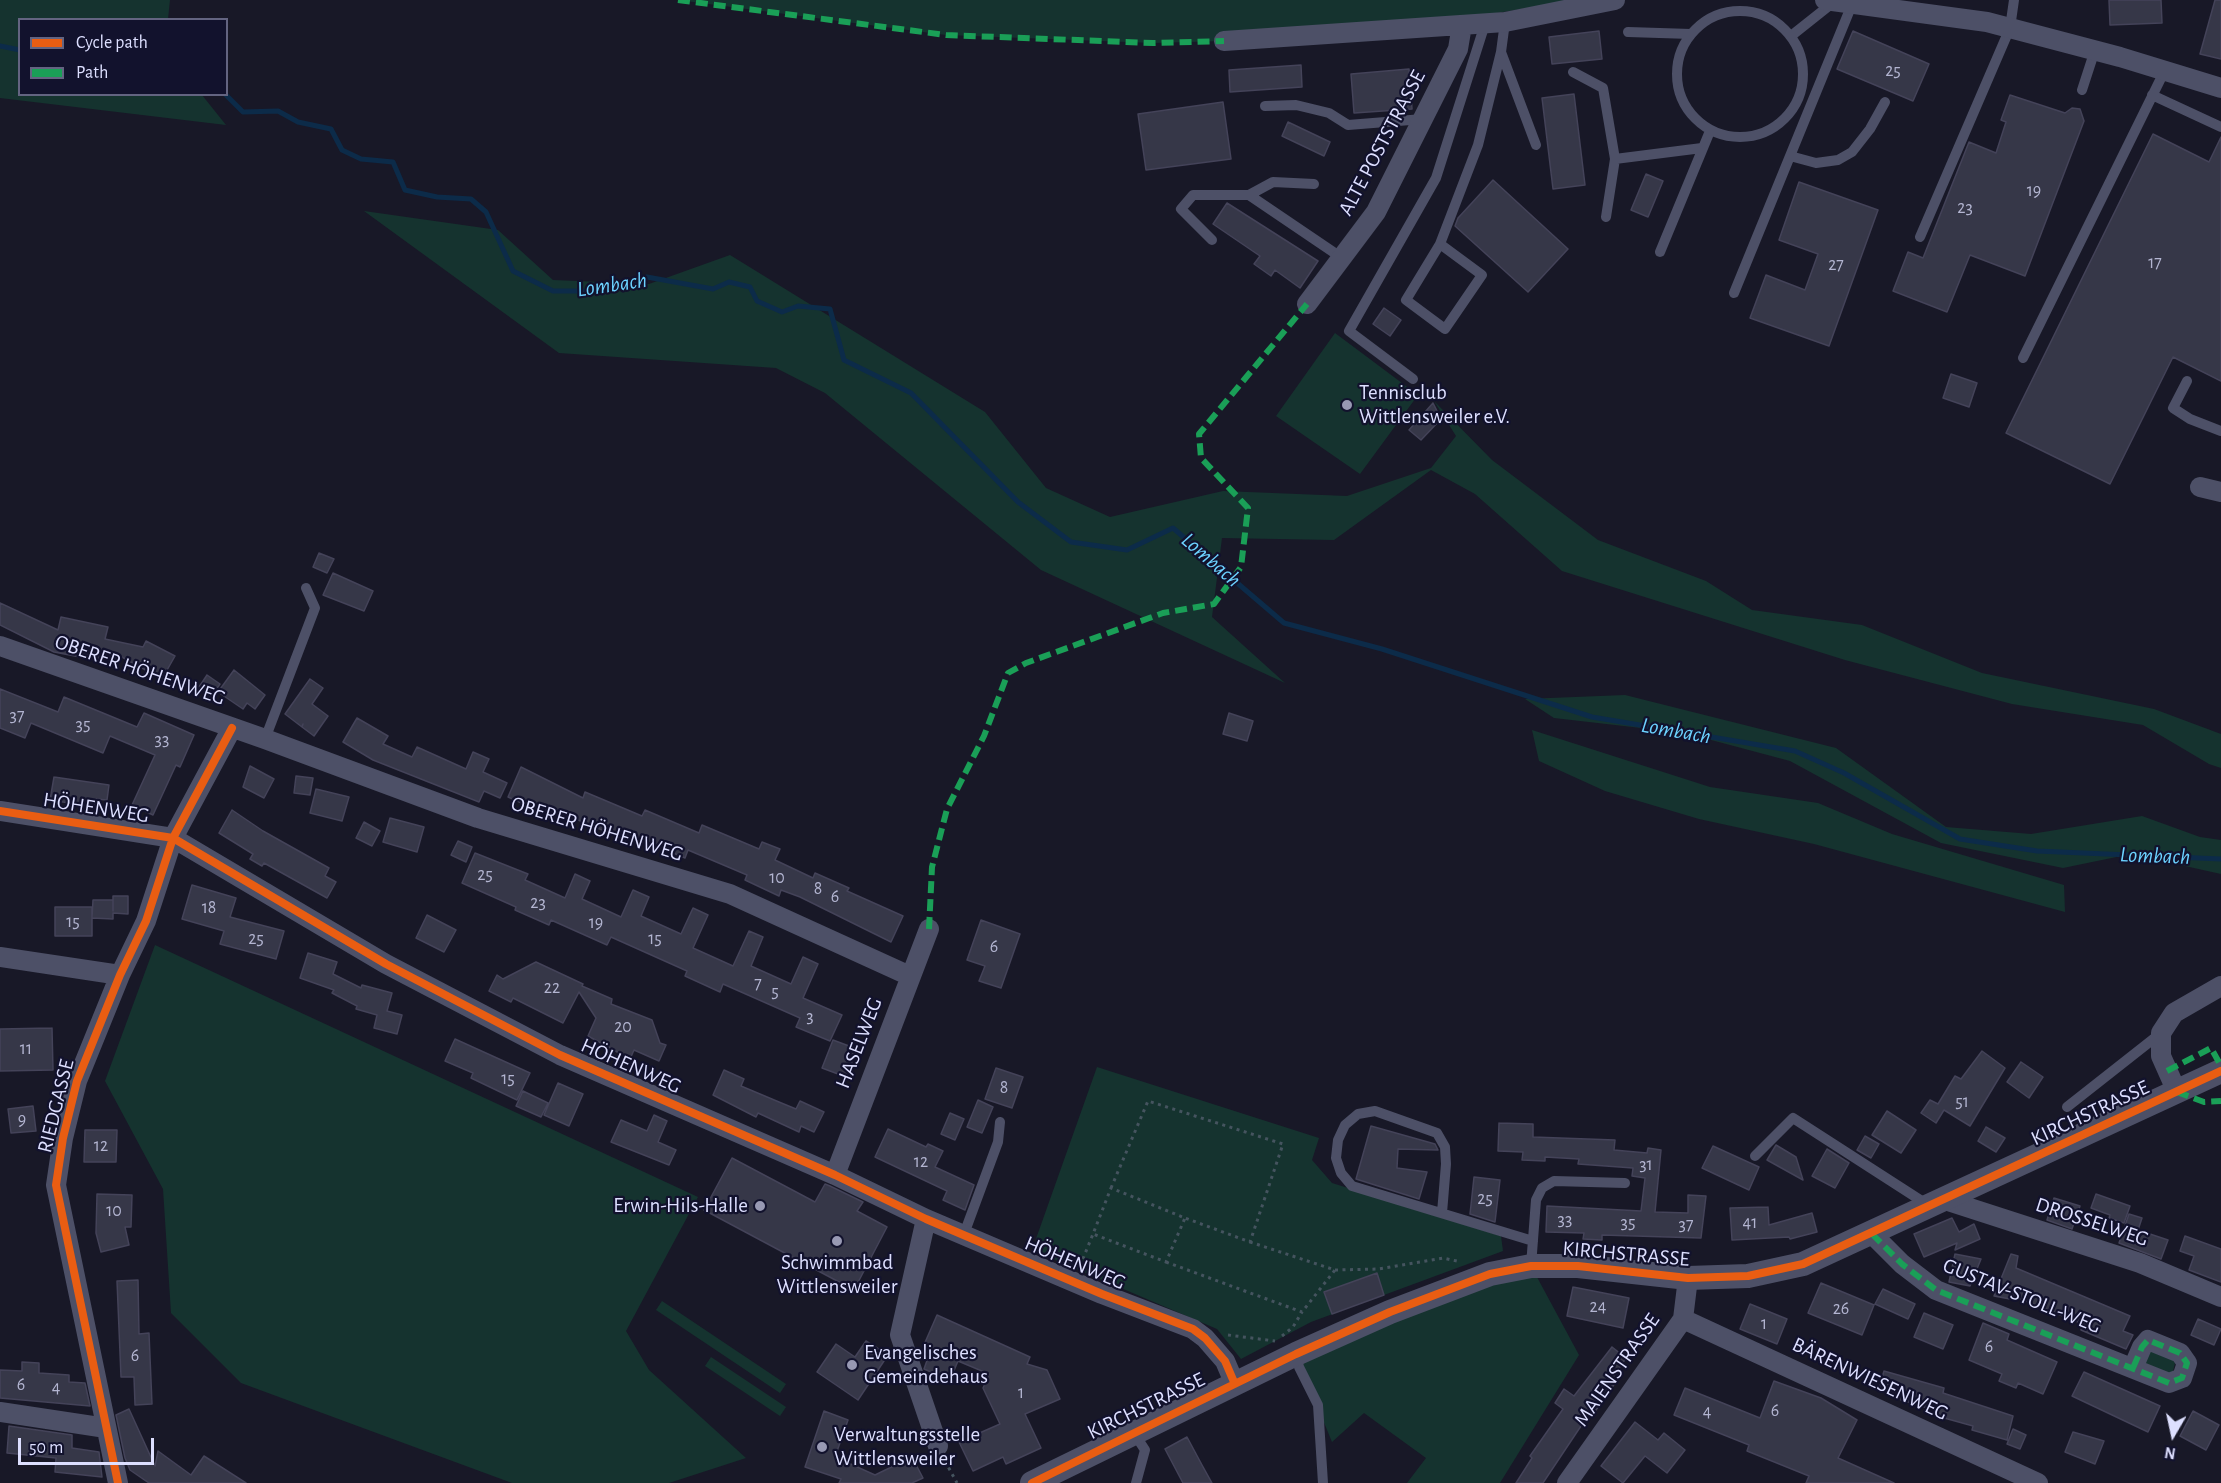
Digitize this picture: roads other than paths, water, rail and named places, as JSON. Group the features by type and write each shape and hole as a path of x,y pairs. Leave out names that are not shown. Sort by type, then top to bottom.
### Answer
{"street":[{"path":"1224,41 1505,22 1616,0"},
{"path":"1825,0 1987,22 2095,50 2221,88"},
{"name":"ALTE POSTSTRASSE","path":"1307,304 1376,212 1458,49 1462,25"},
{"path":"2200,487 2221,492"},
{"name":"OBERER HÖHENWEG","path":"0,646 266,739 478,818 730,894 910,976"},
{"name":"RIEDGASSE","path":"118,1483 57,1185 63,1138 77,1081 120,975 146,921 173,838 232,728"},
{"name":"HÖHENWEG","path":"0,811 173,838 386,964 560,1055 835,1175 927,1219 1102,1294 1172,1320 1205,1338 1225,1361 1234,1382"},
{"name":"HASELWEG","path":"835,1175 929,929"},
{"path":"0,957 120,975"},
{"path":"2177,1092 2161,1056 2161,1033 2174,1013 2221,986"},
{"name":"KIRCHSTRASSE","path":"1032,1483 1234,1382 1390,1312 1490,1274 1531,1266 1578,1266 1688,1278 1748,1276 1803,1264 2221,1071"},
{"name":"DROSSELWEG","path":"1938,1203 2140,1263 2221,1297"},
{"path":"927,1219 900,1335 938,1446"},
{"name":"GUSTAV-STOLL-WEG","path":"1872,1234 1902,1264 1935,1290 2133,1368"},
{"name":"MAIENSTRASSE","path":"1572,1481 1683,1319 1688,1278"},
{"name":"BÄRENWIESENWEG","path":"1683,1319 2038,1483"},
{"path":"0,1412 106,1428"}],"lane":[{"path":"1920,237 2010,28 2014,0"},
{"path":"1791,36 1844,2"},
{"path":"1734,293 1790,156 1844,2"},
{"path":"1741,10 1769,17 1791,36 1803,62 1802,90 1789,115 1766,133 1738,138 1710,131 1692,117 1680,98 1676,75 1680,53 1691,34 1713,16 1741,10"},
{"path":"1440,244 1482,275 1445,329 1406,300 1440,244 1478,145 1501,52 1505,22"},
{"path":"1413,380 1349,332 1436,178 1485,24"},
{"path":"1628,32 1691,34"},
{"path":"2082,90 2095,50"},
{"path":"1501,52 1536,145"},
{"path":"2023,358 2165,70"},
{"path":"1573,72 1603,88 1615,159 1606,217"},
{"path":"2152,95 2221,127"},
{"path":"1790,156 1816,164 1838,160 1852,152 1870,129 1885,102"},
{"path":"1265,106 1296,105 1329,112 1348,124 1423,119"},
{"path":"1660,252 1710,131"},
{"path":"1615,159 1702,148"},
{"path":"1212,240 1181,209 1193,195 1248,195 1273,182 1314,183"},
{"path":"1248,195 1342,258"},
{"path":"2187,381 2173,408 2190,419 2221,431"},
{"path":"266,739 315,608 306,588"},
{"path":"2067,1107 2161,1033"},
{"path":"1442,1213 1446,1155 1445,1146 1437,1133 1375,1111 1358,1114 1345,1125 1338,1140 1336,1158 1341,1173 1352,1186 1533,1241"},
{"path":"1755,1156 1793,1118 1938,1203"},
{"path":"964,1234 999,1142 1000,1122"},
{"name":"KIRCHSTRASSE","path":"1531,1266 1536,1200 1542,1188 1554,1181 1625,1183"},
{"path":"1296,1354 1299,1367 1318,1406 1323,1483"},
{"path":"1134,1433 1146,1450 1136,1483"}],"waterway":[{"name":"Lombach","path":"0,46 18,50"},
{"name":"Lombach","path":"227,96 243,112 278,111 298,122 331,129 342,150 361,159 393,162 405,190 437,197 471,199 486,212 513,271 553,291 597,291 647,277 713,289 729,282 750,287 757,301 782,312 798,306 830,309 844,360 911,393 1018,502 1071,542 1127,550 1173,528 1284,623 1382,649 1592,717 1795,751 1844,773 1960,839 2037,851 2221,859"}],"place":[{"name":"Tennisclub Wittlensweiler e.V.","path":"1347,405"},
{"name":"Erwin-Hils-Halle","path":"760,1206"},
{"name":"Schwimmbad Wittlensweiler","path":"837,1241"},
{"name":"Evangelisches Gemeindehaus","path":"852,1365"},
{"name":"Verwaltungsstelle Wittlensweiler","path":"822,1447"}]}
